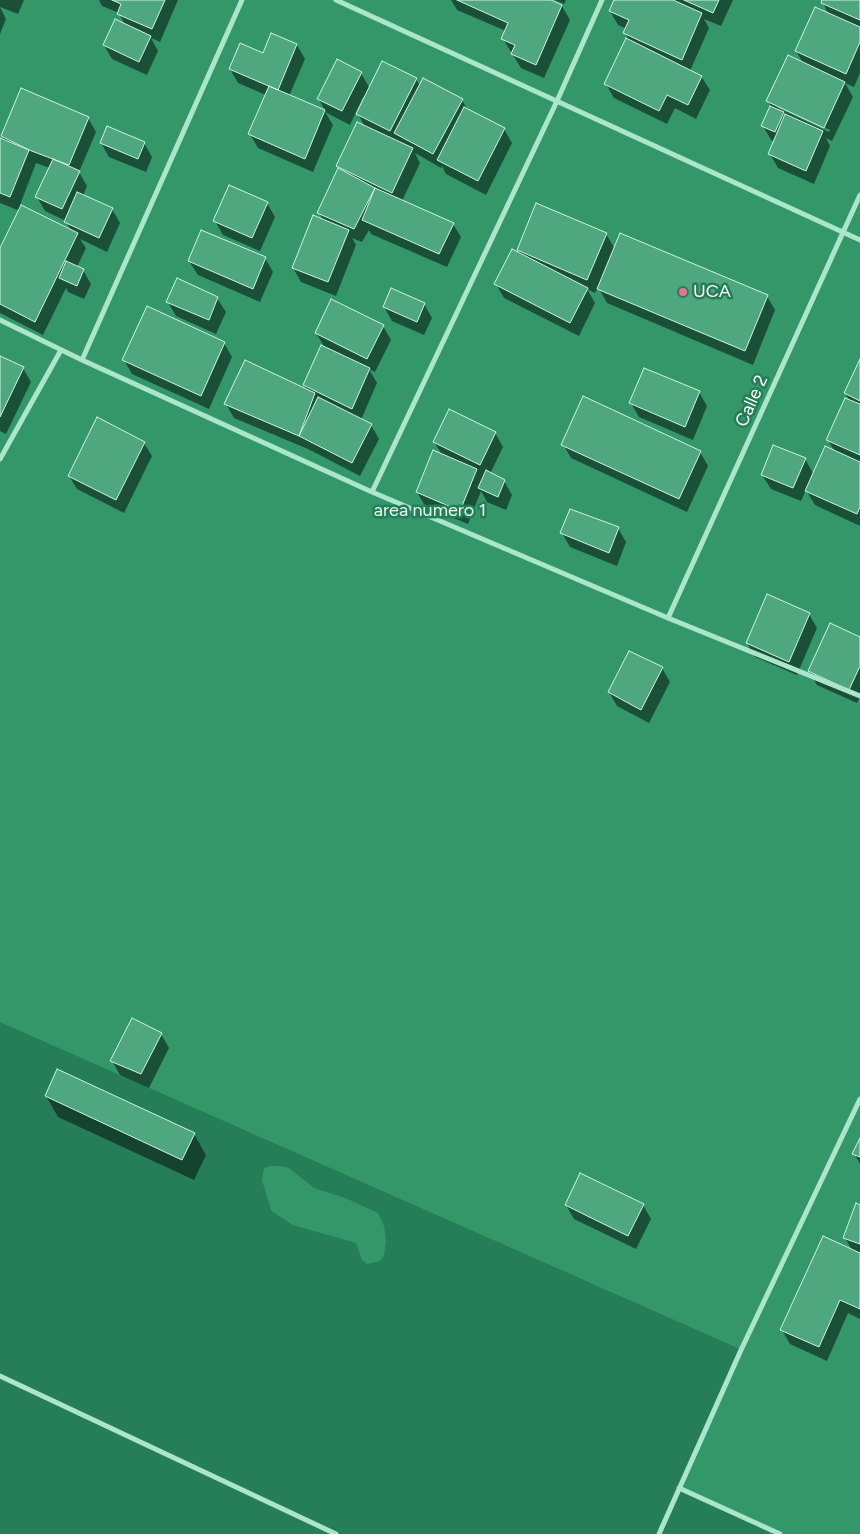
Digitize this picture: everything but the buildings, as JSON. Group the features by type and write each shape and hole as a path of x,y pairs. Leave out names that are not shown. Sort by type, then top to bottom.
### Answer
{"street":[{"path":"82,360 242,0"},
{"path":"336,0 860,240"},
{"path":"372,492 557,101 602,0"},
{"name":"Calle 2","path":"668,618 860,195"},
{"path":"0,320 82,360 372,492 668,618 860,696"},
{"path":"0,459 61,350"},
{"path":"659,1534 741,1350 860,1099"},
{"path":"0,1376 336,1534"},
{"path":"679,1488 780,1534"}],"green space":[{"name":"area numero 1","path":"0,0 860,0 860,1534 779,1534 679,1488 740,1349 0,1022"},
{"path":"270,1166 289,1168 314,1188 345,1198 378,1213 384,1226 386,1240 384,1256 380,1261 367,1264 362,1260 356,1243 293,1225 271,1210 262,1180 264,1168"}],"place":[{"name":"UCA","path":"683,292"}]}
